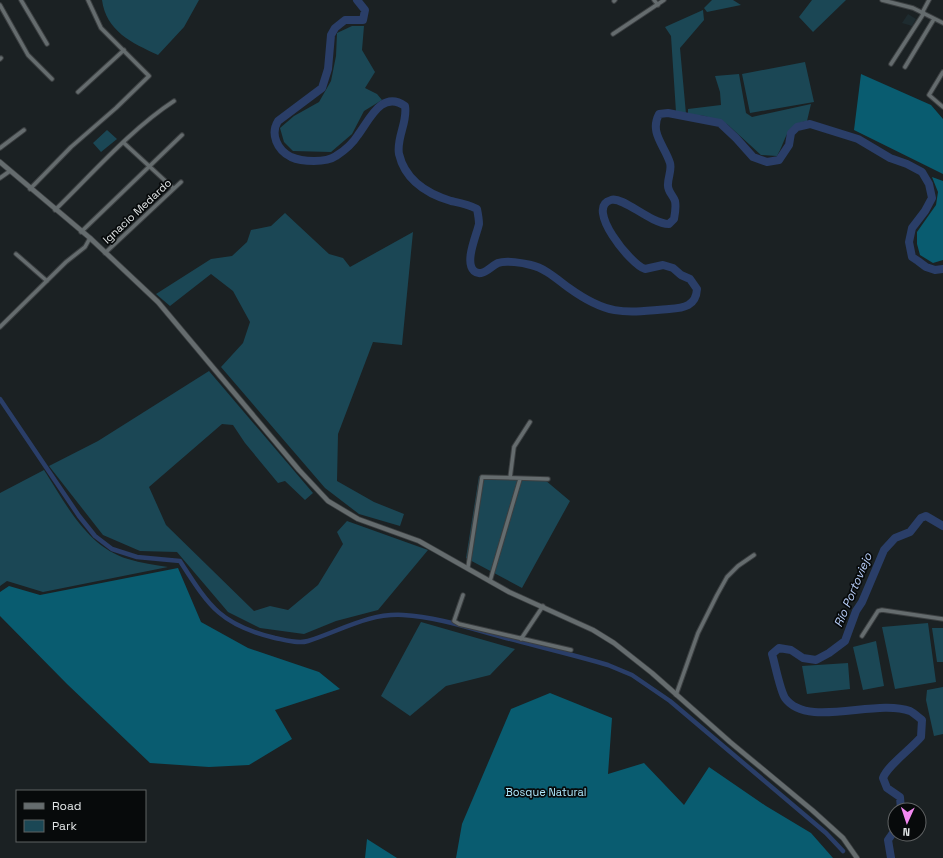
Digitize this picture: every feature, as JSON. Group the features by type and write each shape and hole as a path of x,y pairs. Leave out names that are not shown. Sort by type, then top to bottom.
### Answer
{"street":[{"path":"21,0 47,44"},
{"path":"30,189 71,147 116,108 149,76 101,28 88,0"},
{"path":"654,0 658,5"},
{"path":"613,34 664,0"},
{"path":"882,0 913,8 943,24"},
{"path":"891,64 923,13 929,0"},
{"path":"0,5 28,55 52,79"},
{"path":"905,67 934,19"},
{"path":"78,92 124,50"},
{"path":"943,72 929,93 930,96 943,108"},
{"path":"55,210 160,110 174,101"},
{"path":"0,148 24,130"},
{"path":"81,232 182,135"},
{"path":"124,143 173,188"},
{"path":"0,162 30,189 90,238 159,303 299,470 328,502 358,519 419,541 468,567 509,592 543,606 593,630 614,643 812,810 843,838 857,858"},
{"path":"0,178 10,171"},
{"name":"Ignacio Medardo","path":"105,253 181,182"},
{"path":"0,328 47,280 85,247 90,238"},
{"path":"16,254 47,280"},
{"path":"510,478 514,447 530,422"},
{"path":"468,567 482,477 548,479"},
{"path":"490,581 520,479"},
{"path":"676,695 698,633 717,595 728,577 738,566 754,555"},
{"path":"463,595 454,621 470,627 571,650"},
{"path":"521,639 543,606"},
{"path":"862,636 878,611 882,610 943,619"}],"shaded area":[{"path":"908,14 916,19 912,26 902,23"}],"green space":[{"path":"102,0 199,0 184,27 158,55 139,46 122,35 109,20 104,11"},
{"path":"712,0 733,0 741,5 707,12 704,8"},
{"path":"812,0 846,0 813,32 799,17"},
{"path":"703,10 704,20 680,48 686,114 676,112 671,36 665,27"},
{"path":"352,26 364,26 362,50 375,72 365,88 377,94 382,100 364,111 352,134 331,152 293,151 284,142 280,128 294,116 319,102 331,81 336,56 337,33"},
{"path":"805,62 814,102 750,113 742,74"},
{"path":"739,74 746,113 752,117 811,104 807,121 794,125 790,129 777,156 761,155 727,124 705,116 688,114 688,109 721,105 720,92 715,76"},
{"path":"861,74 931,105 943,119 943,174 854,130"},
{"path":"107,130 117,139 101,152 93,143"},
{"path":"932,177 943,181 943,260 933,263 920,255 917,244 917,232 936,205 938,192"},
{"path":"285,213 329,254 343,258 350,267 413,232 402,345 373,342 338,434 337,481 374,502 404,514 400,526 359,514 325,488 221,367 243,343 250,322 233,291 211,274 170,306 156,294 211,259 232,256 247,242 251,230 271,226"},
{"path":"209,371 313,493 305,500 285,481 278,483 245,443 233,425 222,424 149,487 166,525 254,611 270,606 288,610 318,585 343,544 337,532 347,521 428,550 378,610 336,621 304,634 260,628 228,612 177,552 140,551 103,535 49,466 98,441"},
{"path":"44,470 69,510 89,535 101,545 128,559 168,567 43,592 7,581 0,586 0,493"},
{"path":"479,476 545,480 570,501 522,588 466,558"},
{"path":"178,568 201,622 248,648 319,672 340,689 275,710 292,739 249,765 209,767 150,763 67,684 0,616 0,592 9,586 40,595"},
{"path":"421,622 515,649 490,675 446,686 410,716 381,696"},
{"path":"928,623 936,682 895,689 882,627"},
{"path":"932,628 943,628 943,662 937,662"},
{"path":"876,641 884,686 863,690 853,647"},
{"path":"848,663 850,689 807,694 802,666"},
{"path":"943,687 943,734 934,736 926,700 927,690"},
{"name":"Bosque Natural","path":"550,693 612,718 608,774 644,763 684,805 709,767 766,806 811,833 833,858 456,858 462,824 511,709"},
{"path":"367,839 397,858 365,858"}],"waterway":[{"name":"Río Portoviejo","path":"357,0 365,10 363,20 345,20 335,28 331,35 328,69 322,88 278,121 275,131 276,141 286,154 296,159 307,161 326,160 336,156 348,147 377,108 390,102 397,102 405,106 405,118 400,136 399,154 406,171 426,190 442,198 477,209 479,224 470,261 471,267 477,273 486,271 495,264 501,262 514,262 531,265 546,271 569,288 595,304 617,310 640,311 674,309 684,307 692,303 697,289 690,279 681,275 673,268 663,265 645,269 638,265 630,258 613,236 606,224 603,213 604,205 611,200 616,200 661,223 669,224 674,219 675,201 669,191 668,186 671,168 668,157 659,139 656,127 656,121 659,114 668,113 720,123 753,157 767,162 779,160 789,145 791,133 797,127 810,124 858,139 890,158 907,164 922,172 929,184 932,198 925,211 912,228 909,242 912,257 926,267 935,270 943,269"},
{"path":"0,399 79,516 95,536 112,549 137,557 180,561 208,602 228,620 241,627 275,638 300,642 308,641 378,617 390,615 416,616 455,624 608,665 632,675 670,701 826,833 843,851"},
{"name":"Río Portoviejo","path":"900,802 900,797 887,788 883,778 889,768 921,737 922,720 910,711 896,708 825,712 809,711 795,707 785,698 783,694 772,654 779,648 791,650 803,658 816,660 829,653 845,641 856,611 862,602 884,550 895,538 910,532 921,518 926,516 943,526"},
{"name":"Río Portoviejo","path":"888,842 891,858"}]}
